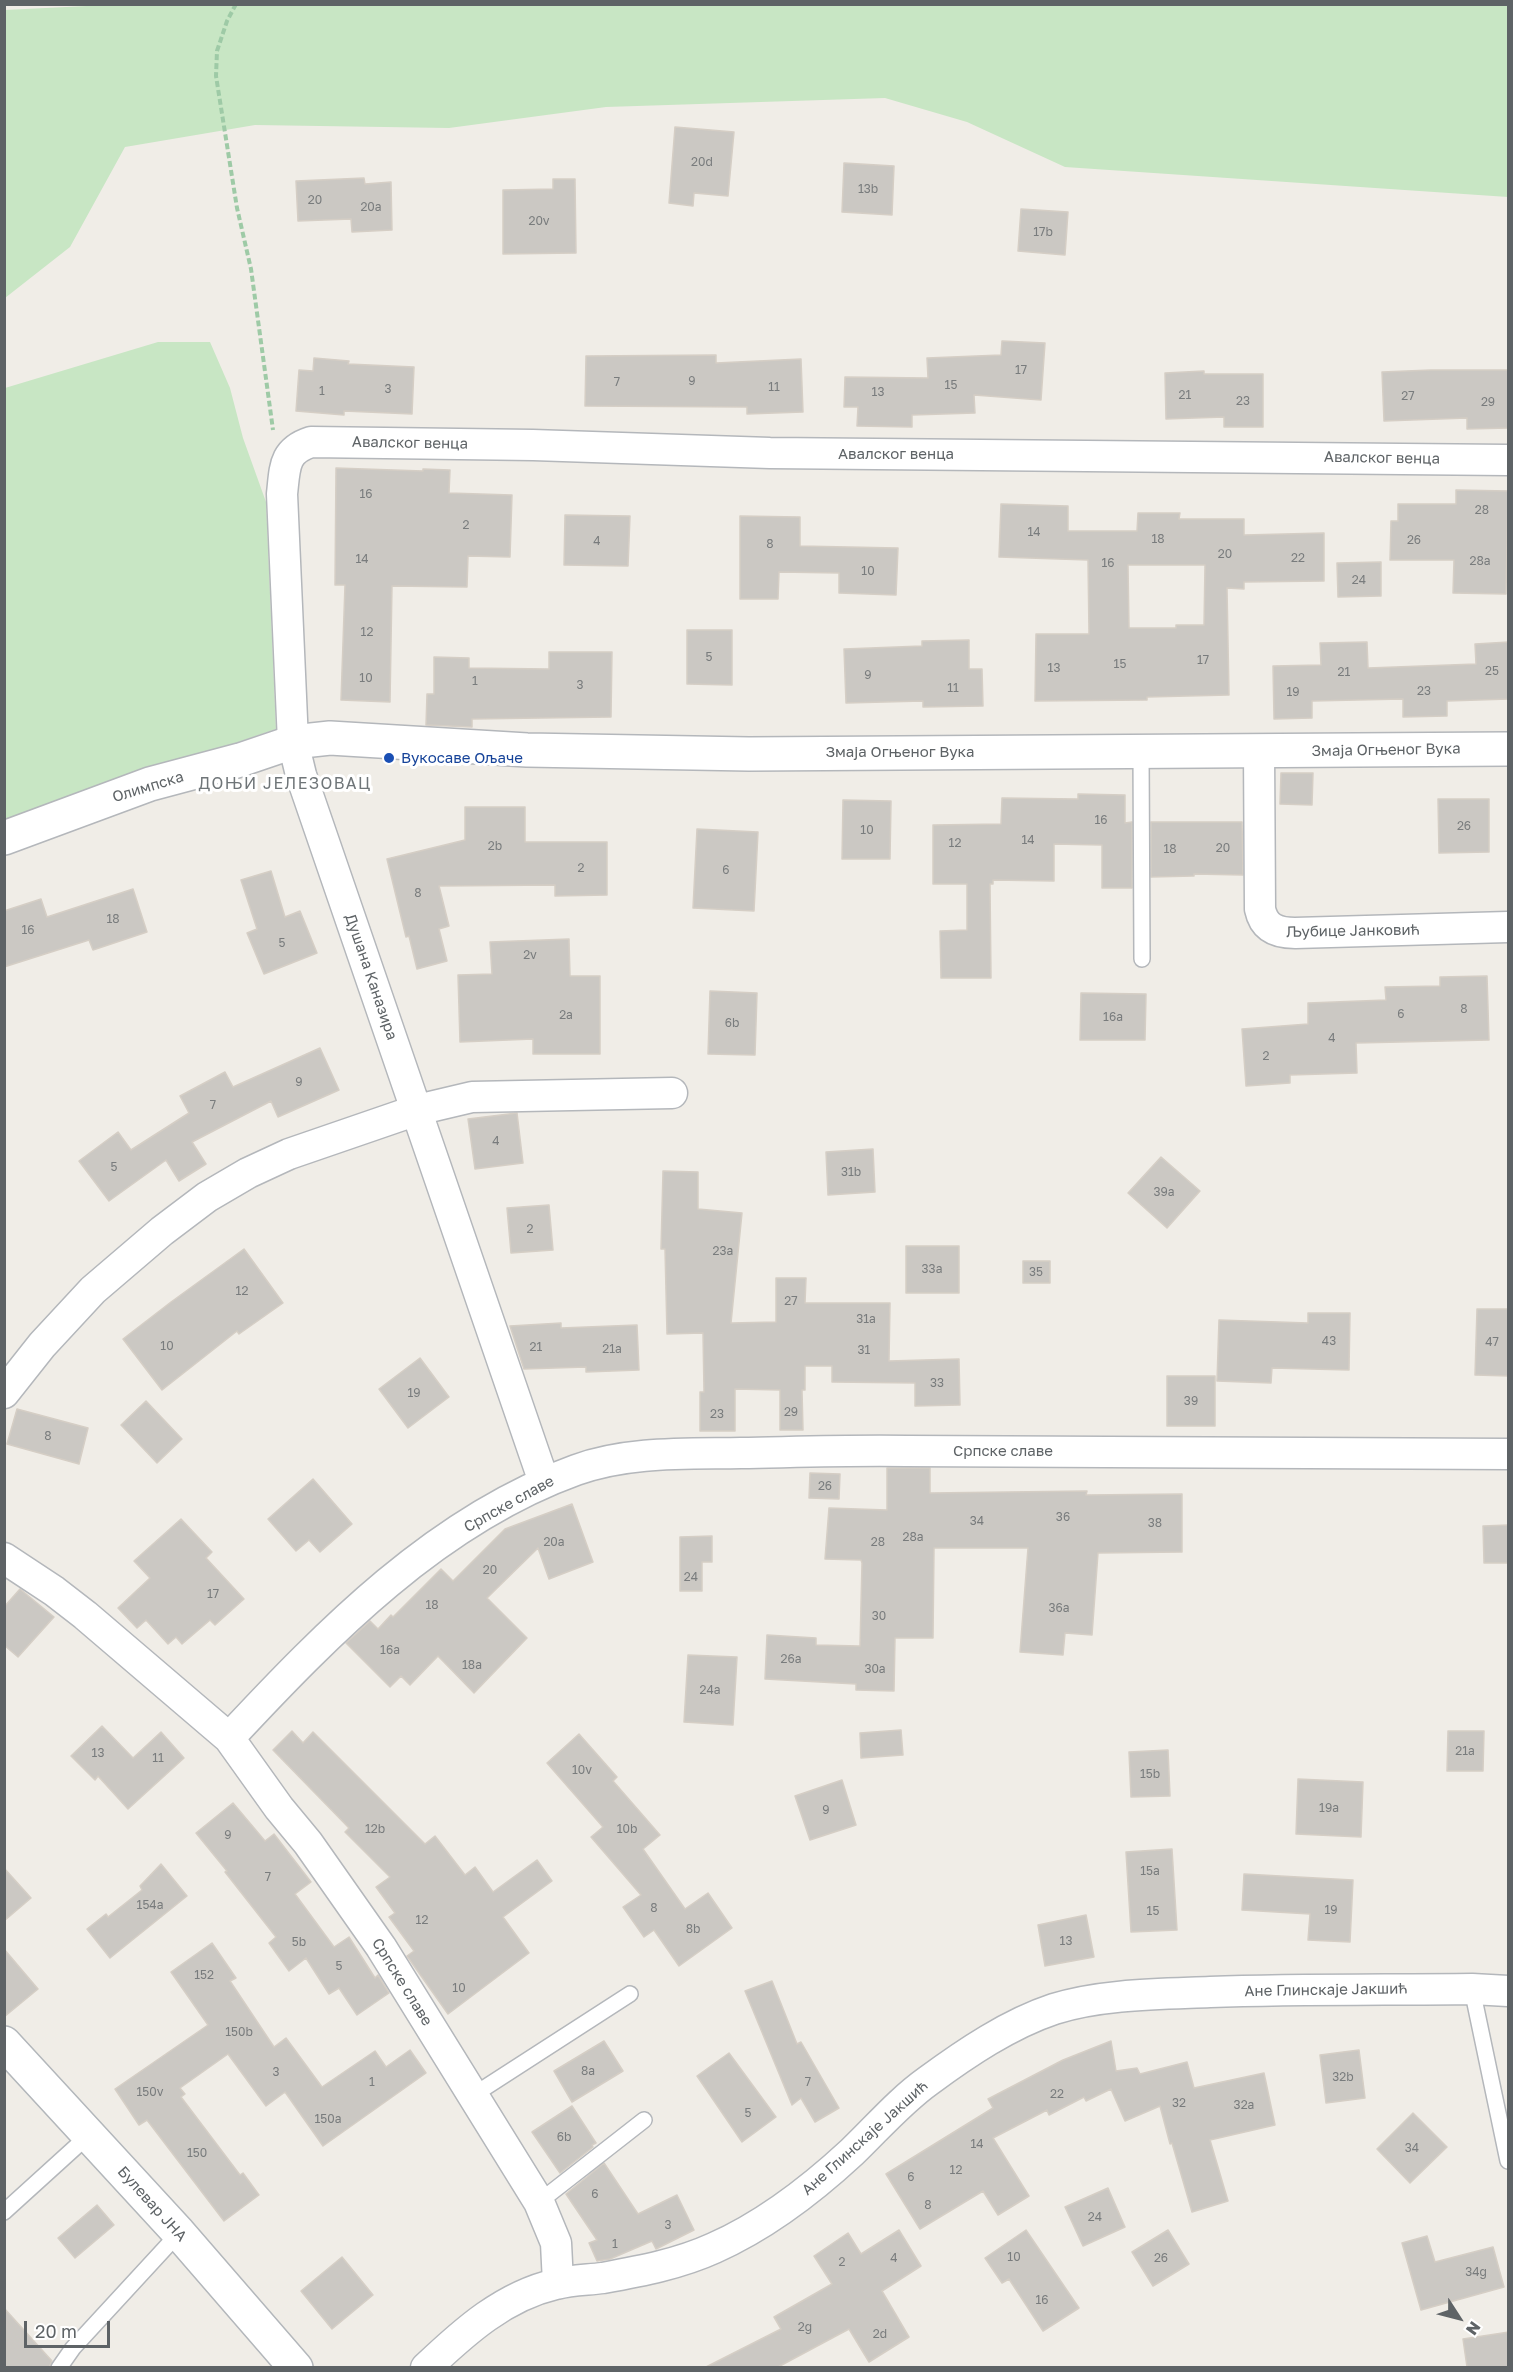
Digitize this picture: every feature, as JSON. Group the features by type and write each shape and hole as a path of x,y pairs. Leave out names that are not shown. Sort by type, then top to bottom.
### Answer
{"street":[{"name":"Авалског венца","path":"288,456 298,446 311,442 521,445 770,453 1509,460"},
{"name":"Душана Каназира","path":"288,456 282,494 293,742 301,775 544,1482"},
{"name":"Змаја Огњеног Вука","path":"293,742 330,738 527,750 749,754 1509,749"},
{"name":"Олимпска","path":"4,838 119,794 240,760 293,742"},
{"name":"Љубице Јанковић","path":"1259,751 1260,909 1262,918 1270,927 1279,933 1509,927"},
{"path":"4,1393 42,1345 93,1290 162,1231 207,1197 248,1173 289,1154 417,1110 472,1097 672,1093"},
{"name":"Српске славе","path":"558,2283 556,2243 539,2202 381,1947 308,1843 279,1808 229,1738 348,1617 403,1571 469,1524 544,1482 579,1469 616,1460 695,1453 822,1450 1509,1454"},
{"path":"4,1558 77,1609 229,1738"},
{"name":"Ане Глинскаје Јакшић","path":"426,2367 462,2334 513,2300 558,2283 656,2268 716,2247 761,2223 833,2169 894,2109 928,2081 997,2037 1029,2019 1055,2009 1087,2001 1153,1994 1472,1989 1509,1991"},
{"name":"Булевар ЈНА","path":"4,2043 90,2134 296,2367"}],"lane":[{"path":"1141,751 1142,958"},
{"path":"1472,1989 1509,2161"},
{"path":"472,2096 630,1994"},
{"path":"539,2202 644,2120"},
{"path":"4,2212 90,2134"},
{"path":"59,2367 73,2348 179,2233"}],"path":[{"path":"236,4 227,21 217,51 216,76 237,208 251,269 274,435 288,456"}],"green space":[{"path":"107,5 1508,5 1508,197 1065,167 967,122 885,98 606,107 449,128 255,125 125,147 70,247 5,298 5,10"},
{"path":"158,342 210,342 230,388 243,438 266,502 276,729 227,746 145,768 5,820 5,388"}],"building":[{"path":"675,127 734,132 728,196 694,193 693,206 669,203"},
{"path":"844,163 894,166 892,215 842,212"},
{"path":"364,178 365,184 391,182 392,230 352,232 351,219 298,221 296,181"},
{"path":"553,179 575,179 576,253 503,254 503,190 553,189"},
{"path":"1021,209 1068,212 1065,255 1018,251"},
{"path":"1002,341 1045,343 1041,400 974,395 975,413 912,415 912,427 857,426 858,407 844,407 845,377 928,378 927,358 1001,355"},
{"path":"716,355 716,363 801,359 803,412 747,414 747,407 585,406 586,356"},
{"path":"314,358 349,361 348,364 414,367 412,414 344,411 344,415 296,411 299,370 313,371"},
{"path":"1508,370 1509,428 1467,429 1467,418 1384,421 1382,372"},
{"path":"1204,371 1204,374 1263,374 1263,427 1224,427 1224,417 1166,419 1165,373"},
{"path":"336,468 450,470 449,493 512,495 510,557 468,556 467,587 392,586 390,702 341,700 345,585 335,585"},
{"path":"1456,490 1508,491 1506,594 1453,593 1454,560 1390,560 1391,521 1398,521 1398,504 1456,504"},
{"path":"1001,504 1068,506 1068,531 1137,531 1138,513 1180,513 1179,519 1244,519 1244,535 1324,533 1324,581 1244,582 1244,589 1227,588 1229,695 1147,697 1147,700 1035,701 1036,634 1089,634 1088,560 999,557","holes":["1128,565 1205,565 1204,625 1176,625 1176,628 1129,628"]},
{"path":"565,515 630,516 628,566 564,565"},
{"path":"740,516 800,517 800,546 898,548 896,595 839,593 839,573 779,572 778,599 740,599"},
{"path":"1381,562 1381,596 1338,597 1337,563"},
{"path":"687,630 732,630 732,685 687,684"},
{"path":"969,640 969,669 982,669 983,706 923,707 923,701 846,703 844,649 922,646 922,641"},
{"path":"1367,642 1368,668 1476,664 1475,644 1509,642 1509,699 1447,701 1447,716 1403,717 1403,699 1312,701 1312,718 1274,719 1273,666 1321,665 1320,643"},
{"path":"549,652 612,652 611,717 472,719 472,727 426,725 427,694 434,694 434,657 469,658 469,668 549,669"},
{"path":"1281,773 1313,773 1312,805 1280,804"},
{"path":"1078,794 1125,795 1125,823 1132,822 1132,888 1102,888 1102,845 1054,844 1054,881 993,880 993,884 990,884 991,978 941,978 940,931 967,930 967,884 933,884 933,825 1001,824 1002,798 1078,799"},
{"path":"1438,799 1489,799 1489,852 1439,853"},
{"path":"843,800 891,801 890,859 842,859"},
{"path":"465,807 525,807 525,842 607,842 607,895 555,896 555,885 439,886 449,926 439,929 447,961 417,969 409,936 406,937 387,859 465,840"},
{"path":"1151,822 1242,822 1243,875 1194,874 1194,876 1151,877"},
{"path":"697,829 758,832 754,911 693,908"},
{"path":"271,871 285,917 300,911 317,953 264,974 247,933 257,929 241,880"},
{"path":"133,889 147,932 93,950 89,940 4,967 4,911 41,899 47,917"},
{"path":"569,939 570,976 600,976 600,1054 533,1054 533,1039 460,1042 458,975 492,974 490,942"},
{"path":"1487,976 1489,1040 1356,1043 1357,1073 1290,1075 1290,1083 1246,1086 1242,1029 1308,1024 1308,1003 1386,1000 1385,987 1440,986 1440,977"},
{"path":"710,991 757,993 755,1055 708,1054"},
{"path":"1081,993 1146,994 1145,1040 1080,1040"},
{"path":"320,1048 339,1090 278,1117 271,1101 192,1142 206,1164 179,1181 166,1160 109,1201 79,1161 118,1132 131,1150 189,1113 180,1096 225,1072 233,1087"},
{"path":"517,1113 523,1163 475,1169 468,1119"},
{"path":"873,1149 875,1192 828,1195 826,1152"},
{"path":"1161,1157 1200,1191 1167,1228 1128,1193"},
{"path":"663,1171 698,1172 698,1209 742,1213 731,1323 776,1322 776,1278 806,1278 805,1303 890,1303 889,1361 959,1359 960,1405 915,1406 915,1383 832,1382 832,1366 805,1366 805,1390 802,1390 803,1430 780,1430 780,1390 735,1389 735,1431 700,1431 700,1392 704,1392 703,1333 667,1334 665,1249 661,1249"},
{"path":"549,1205 553,1250 511,1253 507,1208"},
{"path":"906,1246 959,1246 959,1293 906,1293"},
{"path":"244,1249 283,1303 239,1334 237,1331 162,1390 123,1339"},
{"path":"1023,1261 1050,1261 1050,1283 1023,1283"},
{"path":"1477,1309 1509,1309 1509,1376 1475,1375"},
{"path":"1308,1313 1350,1313 1349,1370 1272,1368 1271,1383 1217,1381 1219,1320 1308,1323"},
{"path":"561,1323 561,1328 637,1325 639,1370 586,1372 586,1367 524,1369 510,1326"},
{"path":"420,1358 449,1397 408,1428 379,1389"},
{"path":"1167,1376 1215,1376 1215,1426 1167,1426"},
{"path":"146,1401 182,1439 157,1463 121,1425"},
{"path":"17,1409 88,1428 79,1464 7,1444"},
{"path":"887,1468 930,1468 930,1493 1087,1491 1086,1495 1182,1494 1182,1552 1098,1553 1092,1635 1065,1633 1063,1655 1020,1652 1028,1548 934,1548 933,1638 895,1638 894,1691 856,1690 856,1684 765,1679 767,1635 816,1638 816,1645 860,1646 862,1563 861,1560 825,1559 829,1508 887,1510"},
{"path":"810,1473 840,1474 839,1499 809,1498"},
{"path":"313,1479 352,1524 320,1552 309,1540 296,1551 268,1519"},
{"path":"572,1504 593,1562 549,1579 538,1548 487,1598 527,1638 474,1693 438,1656 410,1685 401,1676 390,1687 346,1643 370,1621 378,1629 441,1569 453,1581 505,1529"},
{"path":"181,1519 212,1552 206,1558 244,1599 215,1625 210,1620 182,1644 176,1637 168,1644 146,1620 137,1628 118,1608 150,1578 134,1561"},
{"path":"1509,1525 1509,1563 1484,1563 1483,1526"},
{"path":"712,1536 712,1562 702,1562 702,1591 680,1591 680,1537"},
{"path":"20,1589 54,1617 18,1657 4,1645 4,1607"},
{"path":"688,1655 737,1657 733,1725 684,1722"},
{"path":"102,1726 133,1758 161,1732 184,1758 128,1809 98,1776 95,1780 71,1756"},
{"path":"901,1730 903,1755 861,1758 860,1733"},
{"path":"292,1731 303,1743 313,1732 425,1844 435,1836 465,1875 475,1867 493,1892 537,1860 552,1881 503,1917 529,1953 448,2014 407,1956 414,1951 389,1917 395,1913 376,1887 390,1877 345,1832 349,1828 273,1750"},
{"path":"1448,1731 1484,1731 1483,1771 1447,1771"},
{"path":"579,1734 617,1777 613,1781 660,1835 643,1849 685,1909 708,1893 732,1928 679,1966 654,1930 644,1937 623,1907 641,1895 591,1837 603,1827 547,1763"},
{"path":"1168,1750 1170,1796 1131,1797 1129,1752"},
{"path":"1298,1779 1363,1782 1361,1837 1296,1834"},
{"path":"842,1780 856,1825 810,1840 795,1796"},
{"path":"233,1803 265,1841 274,1834 311,1882 295,1894 334,1947 349,1937 375,1978 378,1975 389,1993 357,2015 339,1988 329,1994 306,1958 289,1971 269,1943 276,1937 196,1833"},
{"path":"1172,1849 1177,1930 1131,1932 1126,1852"},
{"path":"161,1864 187,1896 110,1958 87,1929 106,1914 108,1917 142,1890 140,1886"},
{"path":"4,1868 31,1898 4,1921"},
{"path":"1244,1874 1353,1880 1350,1942 1308,1940 1310,1914 1242,1910"},
{"path":"1086,1915 1094,1957 1045,1966 1038,1925"},
{"path":"212,1943 236,1978 230,1981 274,2047 286,2038 322,2087 375,2051 386,2067 410,2050 426,2073 323,2146 285,2092 266,2106 228,2054 180,2088 185,2094 181,2097 240,2175 243,2173 259,2195 224,2221 147,2120 139,2125 115,2089 208,2025 171,1972"},
{"path":"4,1949 38,1989 4,2017"},
{"path":"772,1981 797,2044 801,2042 839,2108 815,2122 801,2098 792,2105 745,1991"},
{"path":"604,2041 623,2071 572,2102 554,2071"},
{"path":"1111,2041 1116,2071 1137,2068 1140,2074 1187,2062 1194,2088 1264,2073 1275,2125 1210,2140 1228,2201 1192,2212 1160,2106 1125,2121 1111,2089 1086,2101 1084,2097 1049,2115 1047,2110 993,2138 1029,2196 998,2215 983,2191 920,2229 886,2174 993,2108 988,2099 1063,2060"},
{"path":"1359,2050 1365,2098 1326,2103 1320,2055"},
{"path":"729,2053 776,2117 742,2142 697,2076"},
{"path":"572,2106 596,2143 560,2173 532,2132"},
{"path":"1413,2113 1447,2147 1410,2183 1377,2149"},
{"path":"604,2163 638,2214 677,2195 694,2230 656,2249 652,2241 610,2259 597,2261 589,2243 597,2240 566,2194"},
{"path":"1108,2188 1125,2227 1083,2246 1065,2207"},
{"path":"97,2205 114,2225 75,2258 58,2238"},
{"path":"899,2230 921,2266 882,2291 909,2337 869,2362 849,2329 778,2367 706,2367 781,2329 774,2317 832,2284 814,2256 848,2233 861,2254"},
{"path":"1026,2230 1079,2308 1043,2331 1009,2279 1002,2283 985,2258"},
{"path":"1168,2230 1189,2264 1153,2286 1132,2252"},
{"path":"1427,2236 1435,2262 1493,2247 1504,2287 1421,2310 1402,2243"},
{"path":"342,2257 373,2295 332,2329 301,2291"},
{"path":"4,2308 52,2361 49,2367 4,2367"},
{"path":"1509,2332 1509,2367 1467,2367 1463,2339"}],"place":[{"name":"Вукосаве Ољаче","path":"389,758"}],"district":[{"name":"ДОЊИ ЈЕЛЕЗОВАЦ","path":"285,784"}]}
